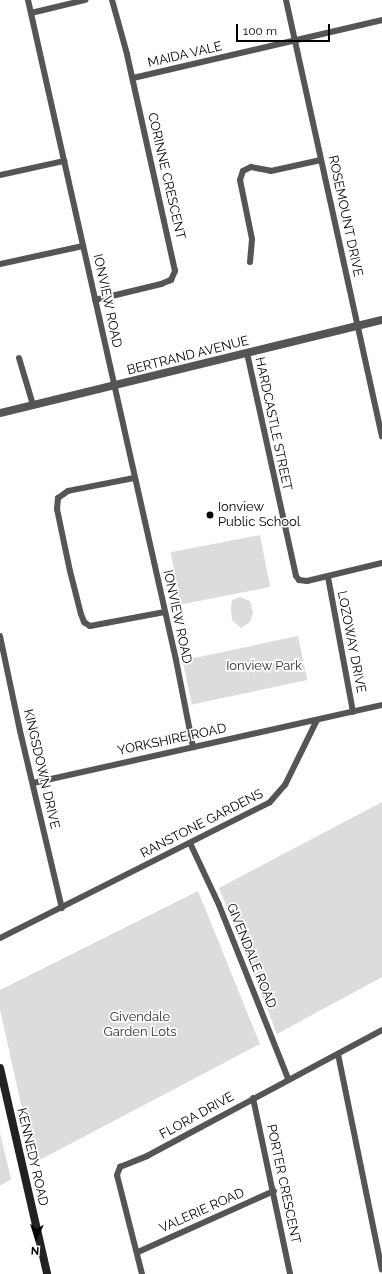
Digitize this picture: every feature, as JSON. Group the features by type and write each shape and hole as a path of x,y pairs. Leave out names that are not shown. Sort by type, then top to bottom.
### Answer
{"main road":[{"name":"KENNEDY ROAD","path":"0,1068 47,1274"}],"street":[{"name":"IONVIEW ROAD","path":"28,0 165,612 193,747"},
{"path":"30,13 85,0"},
{"name":"CORINNE CRESCENT","path":"95,300 161,284 171,280 175,271 133,78 117,12 112,0"},
{"name":"ROSEMOUNT DRIVE","path":"286,0 382,437"},
{"name":"MAIDA VALE","path":"133,78 382,20"},
{"path":"250,262 252,239 240,180 243,171 251,167 271,171 321,160"},
{"path":"0,175 64,161"},
{"path":"0,264 83,246"},
{"name":"BERTRAND AVENUE","path":"0,414 382,320"},
{"name":"HARDCASTLE STREET","path":"247,353 296,576 303,581 328,577 382,563"},
{"path":"19,358 33,405"},
{"path":"134,478 68,491 58,498 57,510 70,571 81,614 84,622 90,626 165,612"},
{"name":"LOZOWAY DRIVE","path":"328,577 353,712"},
{"name":"KINGSDOWN DRIVE","path":"0,636 62,908"},
{"path":"317,720 382,705"},
{"name":"YORKSHIRE ROAD","path":"33,783 317,720"},
{"name":"RANSTONE GARDENS","path":"0,938 257,811 278,796 317,720"},
{"name":"GIVENDALE ROAD","path":"190,843 218,905 288,1078"},
{"name":"FLORA DRIVE","path":"142,1274 138,1252 118,1178 120,1167 147,1156 288,1078 338,1054 382,1030"},
{"path":"338,1054 382,1270"},
{"name":"PORTER CRESCENT","path":"253,1098 274,1191 290,1274"},
{"name":"VALERIE ROAD","path":"138,1252 274,1191"}],"green space":[{"path":"260,535 270,587 181,604 171,552"},
{"path":"240,597 250,601 253,613 250,622 241,628 232,620 231,608 232,600"},
{"name":"Ionview Park","path":"298,636 307,680 192,705 183,661"},
{"path":"382,802 382,977 277,1034 219,888"},
{"name":"Givendale Garden Lots","path":"198,891 260,1044 34,1163 0,1009 0,990"},
{"path":"0,1133 11,1179 0,1186"}],"place":[{"name":"Ionview Public School","path":"210,515"}]}
